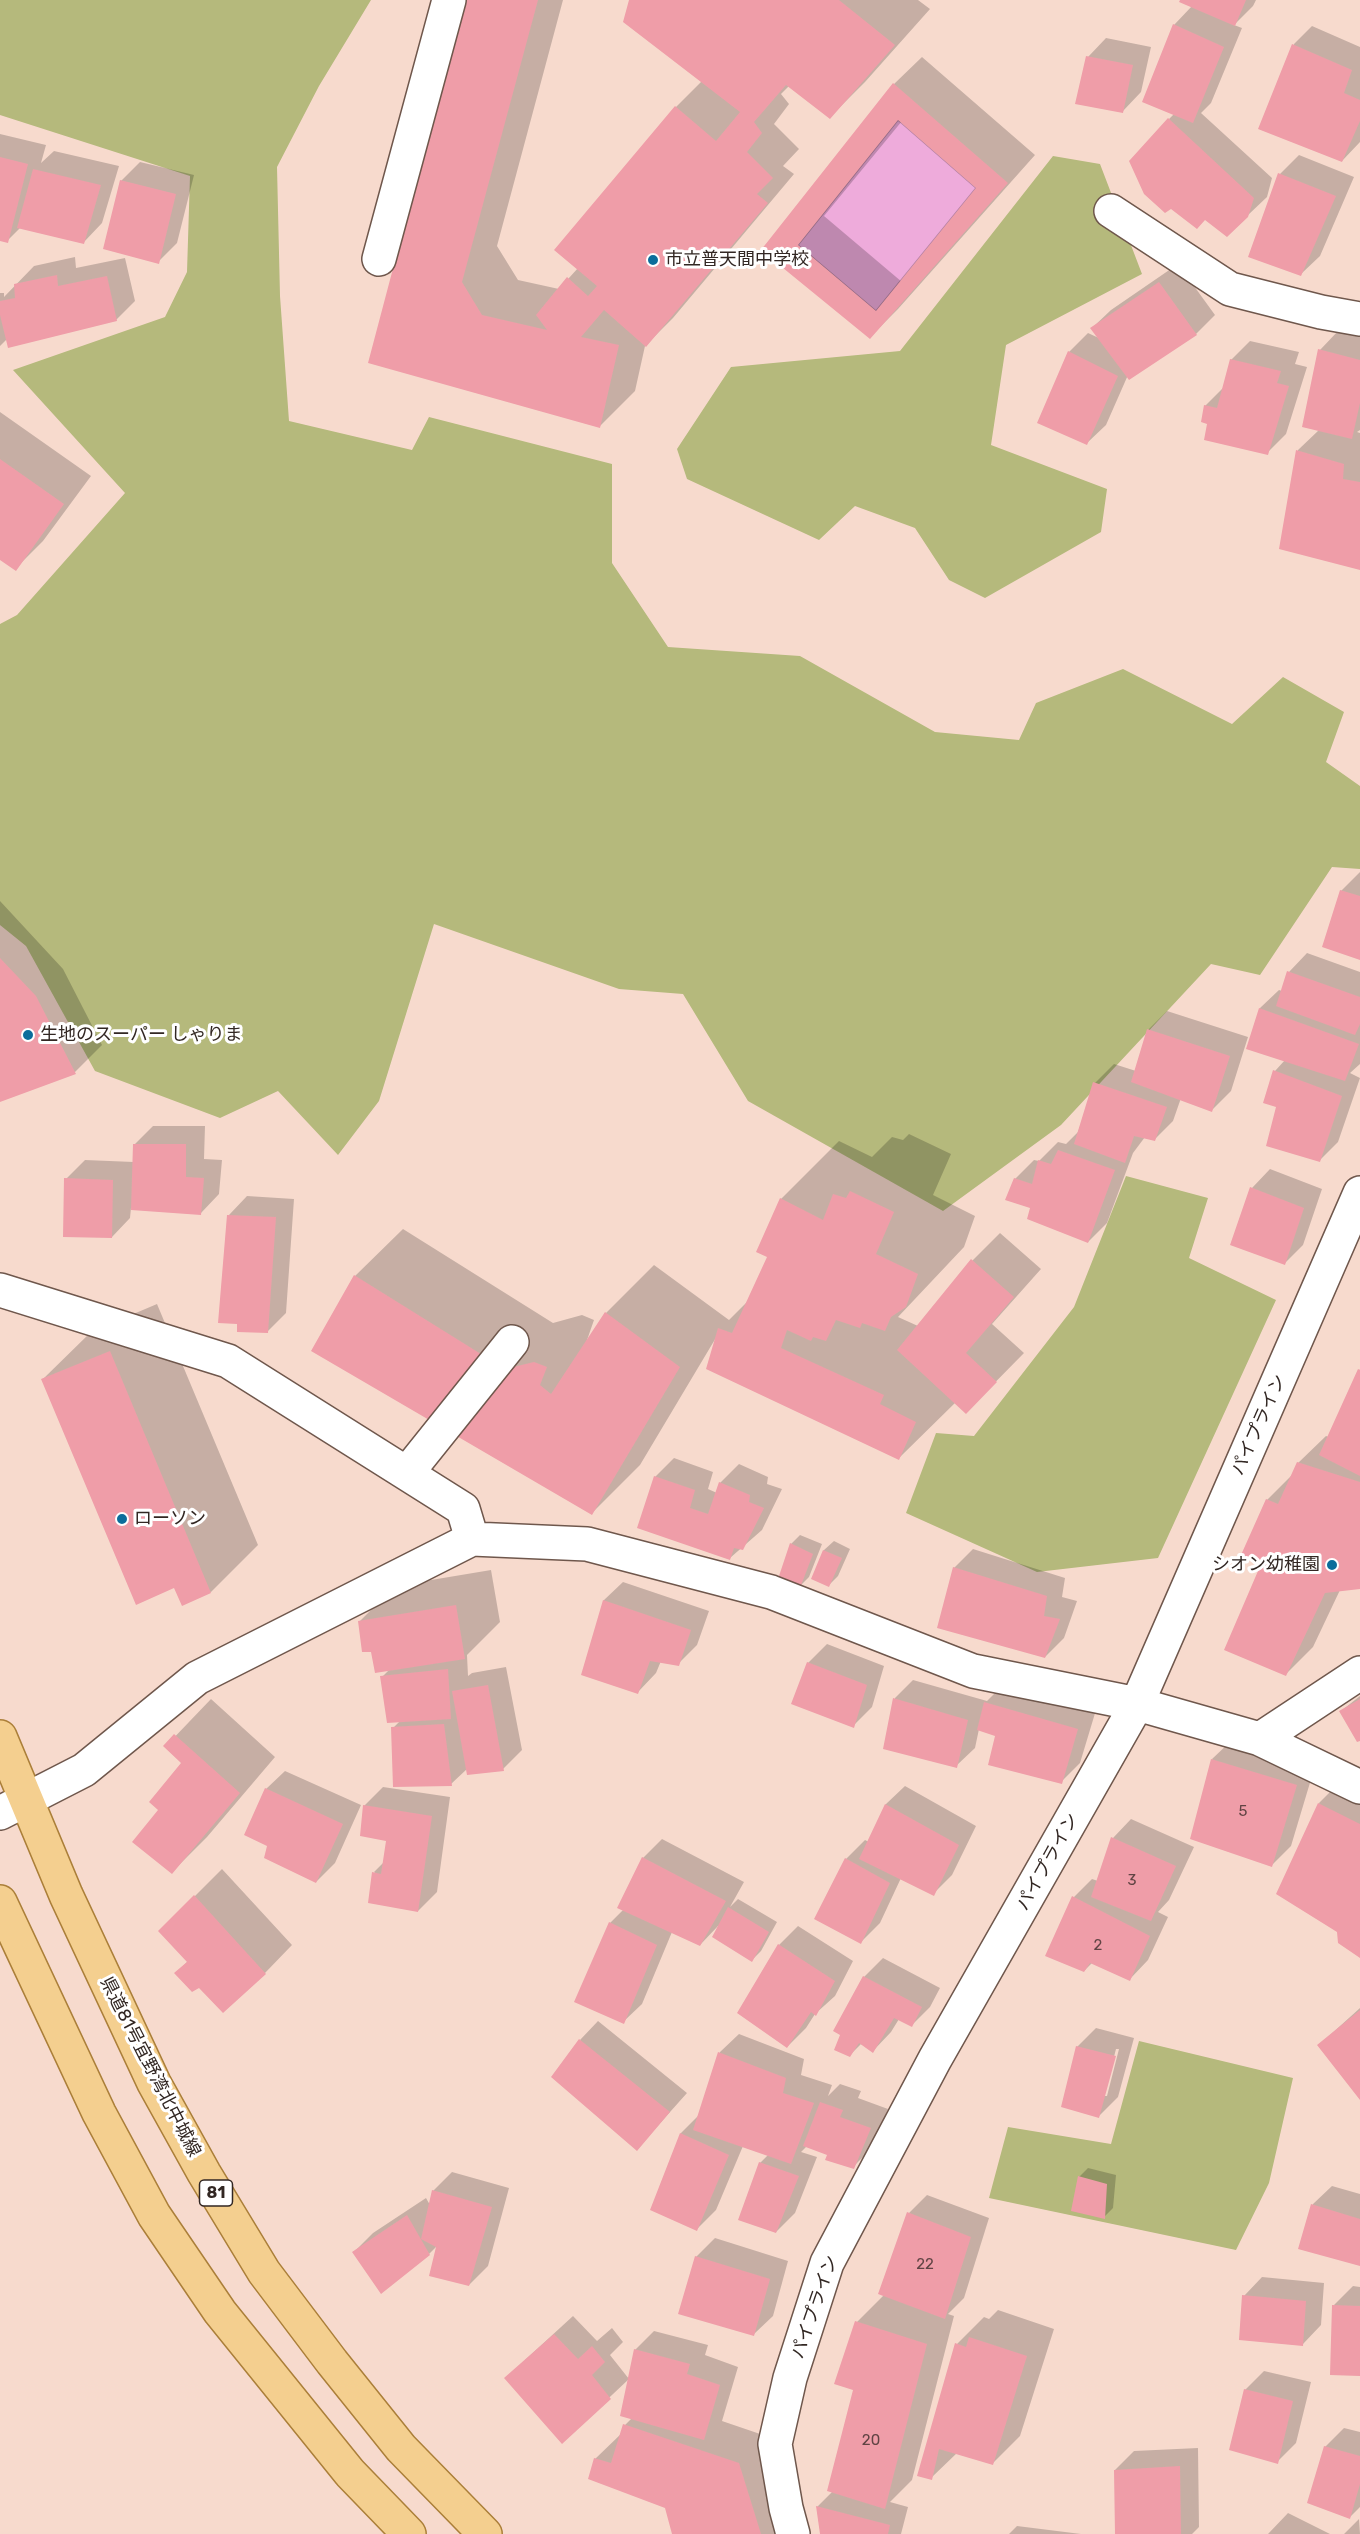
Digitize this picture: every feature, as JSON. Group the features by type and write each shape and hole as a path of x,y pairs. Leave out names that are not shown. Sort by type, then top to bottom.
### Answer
{"main road":[{"name":"県道81号宜野湾北中城線","path":"0,1737 14,1807 66,1895 154,2083 204,2174 264,2272 401,2448 485,2534"},
{"path":"0,1902 99,2113 154,2214 220,2312 350,2473 409,2534"}],"street":[{"path":"379,259 449,0"},
{"path":"1111,211 1230,289 1321,312 1360,319"},
{"name":"パイプライン","path":"793,2534 775,2444 790,2378 827,2263 935,2059 1137,1704 1360,1193"},
{"path":"0,1290 228,1360 463,1509 472,1539"},
{"path":"407,1473 512,1342"},
{"path":"14,1807 84,1770 197,1678 472,1539 587,1544 771,1592 973,1671 1137,1704 1260,1739 1360,1786"},
{"path":"1260,1739 1360,1673"}],"green space":[{"path":"0,0 371,0 319,86 277,167 280,296 289,421 412,450 429,417 612,464 612,563 668,647 800,656 935,732 1019,740 1036,703 1123,669 1232,724 1283,677 1344,712 1326,762 1360,786 1360,869 1332,867 1260,975 1211,964 1061,1125 943,1211 748,1101 683,994 619,989 434,924 379,1101 338,1155 278,1091 220,1118 95,1071 26,946 0,925 0,624 17,615 125,493 13,370 165,317 187,272 190,176 0,115"},
{"path":"1053,156 1100,164 1142,274 1006,345 991,445 1107,489 1101,532 985,598 949,580 915,528 855,506 819,540 687,479 677,449 731,367 900,351"},
{"path":"1126,1176 1208,1198 1189,1258 1276,1300 1158,1558 1037,1572 906,1513 936,1433 974,1436 1074,1307"},
{"path":"1139,2041 1293,2078 1269,2183 1236,2250 989,2198 1008,2127 1111,2144"}],"shaded area":[{"path":"898,120 976,188 876,311 798,245"}],"building":[{"path":"464,0 538,0 462,282 482,315 547,330 536,315 567,277 588,296 597,286 554,250 675,106 716,141 740,112 623,22 629,0 839,0 895,45 830,119 786,85 754,122 762,133 747,152 773,178 757,194 768,203 646,347 604,310 581,337 619,345 600,428 368,363"},
{"path":"1180,0 1246,0 1235,26 1179,2"},
{"path":"1173,24 1224,47 1193,123 1142,102"},
{"path":"1292,44 1352,70 1344,93 1360,100 1360,121 1342,162 1258,129"},
{"path":"1086,56 1133,65 1123,113 1075,104"},
{"path":"893,83 1008,183 870,339 761,250","holes":["898,120 976,188 876,311 798,245"]},
{"path":"1168,118 1254,198 1248,217 1227,237 1205,220 1197,229 1171,209 1165,213 1144,194 1129,161"},
{"path":"0,157 28,164 8,243 0,241"},
{"path":"33,169 101,185 84,244 17,228"},
{"path":"1278,173 1336,196 1301,276 1248,257"},
{"path":"120,180 176,194 159,264 103,249"},
{"path":"57,275 58,286 107,276 117,321 8,348 0,315 0,301 15,298 14,284"},
{"path":"1159,282 1197,335 1129,380 1090,328"},
{"path":"1318,349 1360,360 1360,403 1352,439 1302,427"},
{"path":"1068,351 1118,376 1087,445 1037,423"},
{"path":"1230,359 1281,371 1277,383 1289,386 1268,455 1204,440 1207,424 1201,422 1204,405 1217,408"},
{"path":"1296,450 1344,464 1343,479 1360,482 1360,570 1279,549"},
{"path":"0,459 64,504 16,571 0,560"},
{"path":"1340,890 1360,896 1360,960 1322,947"},
{"name":"生地のスーパー しゃりま","path":"0,958 36,996 76,1074 0,1102"},
{"path":"1287,971 1360,997 1360,1024 1355,1035 1276,1006"},
{"path":"1259,1008 1359,1044 1345,1081 1246,1049"},
{"path":"1147,1029 1230,1056 1212,1112 1131,1082"},
{"path":"1273,1070 1342,1096 1320,1162 1266,1146 1276,1107 1263,1103"},
{"path":"1093,1082 1167,1107 1155,1141 1134,1136 1125,1163 1074,1144"},
{"path":"133,1144 186,1144 186,1177 204,1178 201,1215 131,1210"},
{"path":"1058,1150 1115,1170 1088,1243 1027,1219 1030,1208 1005,1200 1014,1178 1032,1184 1038,1160 1051,1164"},
{"path":"64,1178 113,1180 112,1238 63,1237"},
{"path":"1250,1187 1304,1208 1285,1265 1230,1245"},
{"path":"850,1191 894,1212 876,1254 918,1274 906,1307 891,1317 885,1331 862,1323 860,1328 836,1320 826,1341 813,1337 811,1341 787,1330 781,1348 884,1395 880,1404 916,1422 899,1460 706,1369 718,1328 732,1333 767,1257 756,1252 780,1198 823,1220 833,1194 846,1198"},
{"path":"227,1215 276,1217 268,1333 237,1332 237,1324 218,1323"},
{"path":"971,1259 1014,1297 966,1353 997,1382 966,1414 897,1350"},
{"path":"354,1275 505,1369 534,1362 547,1367 540,1385 551,1394 605,1312 680,1367 592,1515 311,1351"},
{"path":"110,1351 211,1593 182,1606 174,1588 136,1605 41,1379"},
{"path":"1358,1369 1360,1370 1360,1476 1319,1455"},
{"path":"1297,1462 1360,1482 1360,1589 1325,1593 1286,1676 1224,1650 1261,1564 1241,1555 1266,1499 1278,1504"},
{"path":"654,1476 695,1490 690,1508 708,1514 719,1482 750,1495 749,1502 764,1508 743,1550 734,1548 730,1560 637,1528"},
{"path":"790,1543 813,1554 800,1588 778,1579"},
{"path":"823,1550 842,1558 829,1587 811,1579"},
{"path":"953,1567 1047,1596 1044,1616 1060,1619 1045,1658 937,1628"},
{"path":"603,1600 691,1630 679,1666 650,1661 638,1694 581,1675"},
{"path":"456,1605 465,1659 375,1673 371,1652 362,1652 358,1621"},
{"path":"807,1662 867,1685 854,1728 791,1704"},
{"path":"448,1669 451,1719 387,1723 380,1676"},
{"path":"488,1685 504,1771 467,1775 452,1691"},
{"path":"893,1698 968,1720 957,1768 883,1749"},
{"path":"1360,1699 1360,1741 1357,1742 1339,1711"},
{"path":"984,1702 1078,1729 1062,1784 988,1765 995,1736 977,1730"},
{"path":"444,1724 452,1786 393,1787 391,1727"},
{"path":"174,1734 240,1793 172,1874 132,1842 158,1810 149,1802 181,1763 163,1746"},
{"path":"1211,1759 1297,1785 1272,1867 1190,1839"},
{"path":"265,1788 343,1824 316,1883 264,1858 267,1846 244,1835"},
{"path":"1318,1803 1360,1824 1360,1958 1338,1943 1337,1932 1276,1894"},
{"path":"885,1804 959,1845 934,1896 859,1859"},
{"path":"363,1805 432,1816 418,1912 368,1903 372,1872 381,1874 386,1841 360,1836"},
{"path":"1111,1837 1176,1866 1151,1921 1091,1897"},
{"path":"642,1857 726,1901 700,1946 617,1908"},
{"path":"845,1858 890,1883 861,1944 814,1919"},
{"path":"194,1895 266,1974 223,2013 199,1988 192,1992 174,1973 187,1962 158,1931"},
{"path":"1072,1896 1150,1936 1130,1981 1090,1963 1084,1972 1045,1956"},
{"path":"728,1907 769,1932 752,1962 712,1937"},
{"path":"609,1922 657,1945 624,2024 574,2002"},
{"path":"778,1944 835,1981 816,2016 811,2012 787,2048 737,2013"},
{"path":"863,1976 922,2007 912,2027 894,2018 873,2053 859,2043 850,2057 834,2050 840,2035 833,2031"},
{"path":"1360,2010 1360,2100 1317,2045"},
{"path":"579,2039 670,2112 637,2151 551,2077"},
{"path":"1076,2046 1116,2056 1099,2118 1061,2107"},
{"path":"718,2052 786,2078 783,2093 814,2103 791,2164 693,2130"},
{"path":"820,2102 843,2110 840,2117 871,2128 854,2169 825,2160 827,2155 803,2146"},
{"path":"680,2133 729,2155 697,2231 650,2210"},
{"path":"759,2162 799,2176 776,2233 738,2220"},
{"path":"1078,2176 1107,2184 1105,2219 1071,2211"},
{"path":"432,2190 492,2207 469,2286 429,2276 436,2247 421,2239"},
{"path":"1311,2204 1360,2219 1360,2266 1298,2249"},
{"path":"907,2212 971,2237 945,2319 878,2294"},
{"path":"407,2215 430,2255 381,2294 352,2252"},
{"path":"695,2256 770,2279 754,2336 678,2314"},
{"path":"1242,2295 1306,2301 1303,2346 1239,2340"},
{"path":"1332,2305 1360,2306 1360,2376 1330,2375"},
{"path":"855,2321 927,2344 885,2509 827,2491 853,2390 834,2384"},
{"path":"554,2334 578,2359 592,2346 605,2362 592,2375 611,2399 562,2444 504,2378"},
{"path":"969,2337 1027,2356 993,2465 939,2449 932,2480 917,2476 955,2343 966,2347"},
{"path":"634,2349 690,2364 687,2374 720,2385 704,2440 620,2416"},
{"path":"1244,2389 1293,2401 1278,2464 1229,2450"},
{"path":"623,2424 739,2463 761,2534 672,2534 665,2508 588,2479 594,2458 611,2463"},
{"path":"1324,2446 1360,2456 1360,2484 1350,2519 1307,2503"},
{"path":"1180,2466 1181,2534 1115,2534 1114,2470"},
{"path":"816,2506 890,2525 888,2534 820,2534"}],"place":[{"name":"市立普天間中学校","path":"653,260"},
{"name":"生地のスーパー しゃりま","path":"28,1035"},
{"name":"ローソン","path":"122,1519"},
{"name":"シオン幼稚園","path":"1332,1565"}]}
